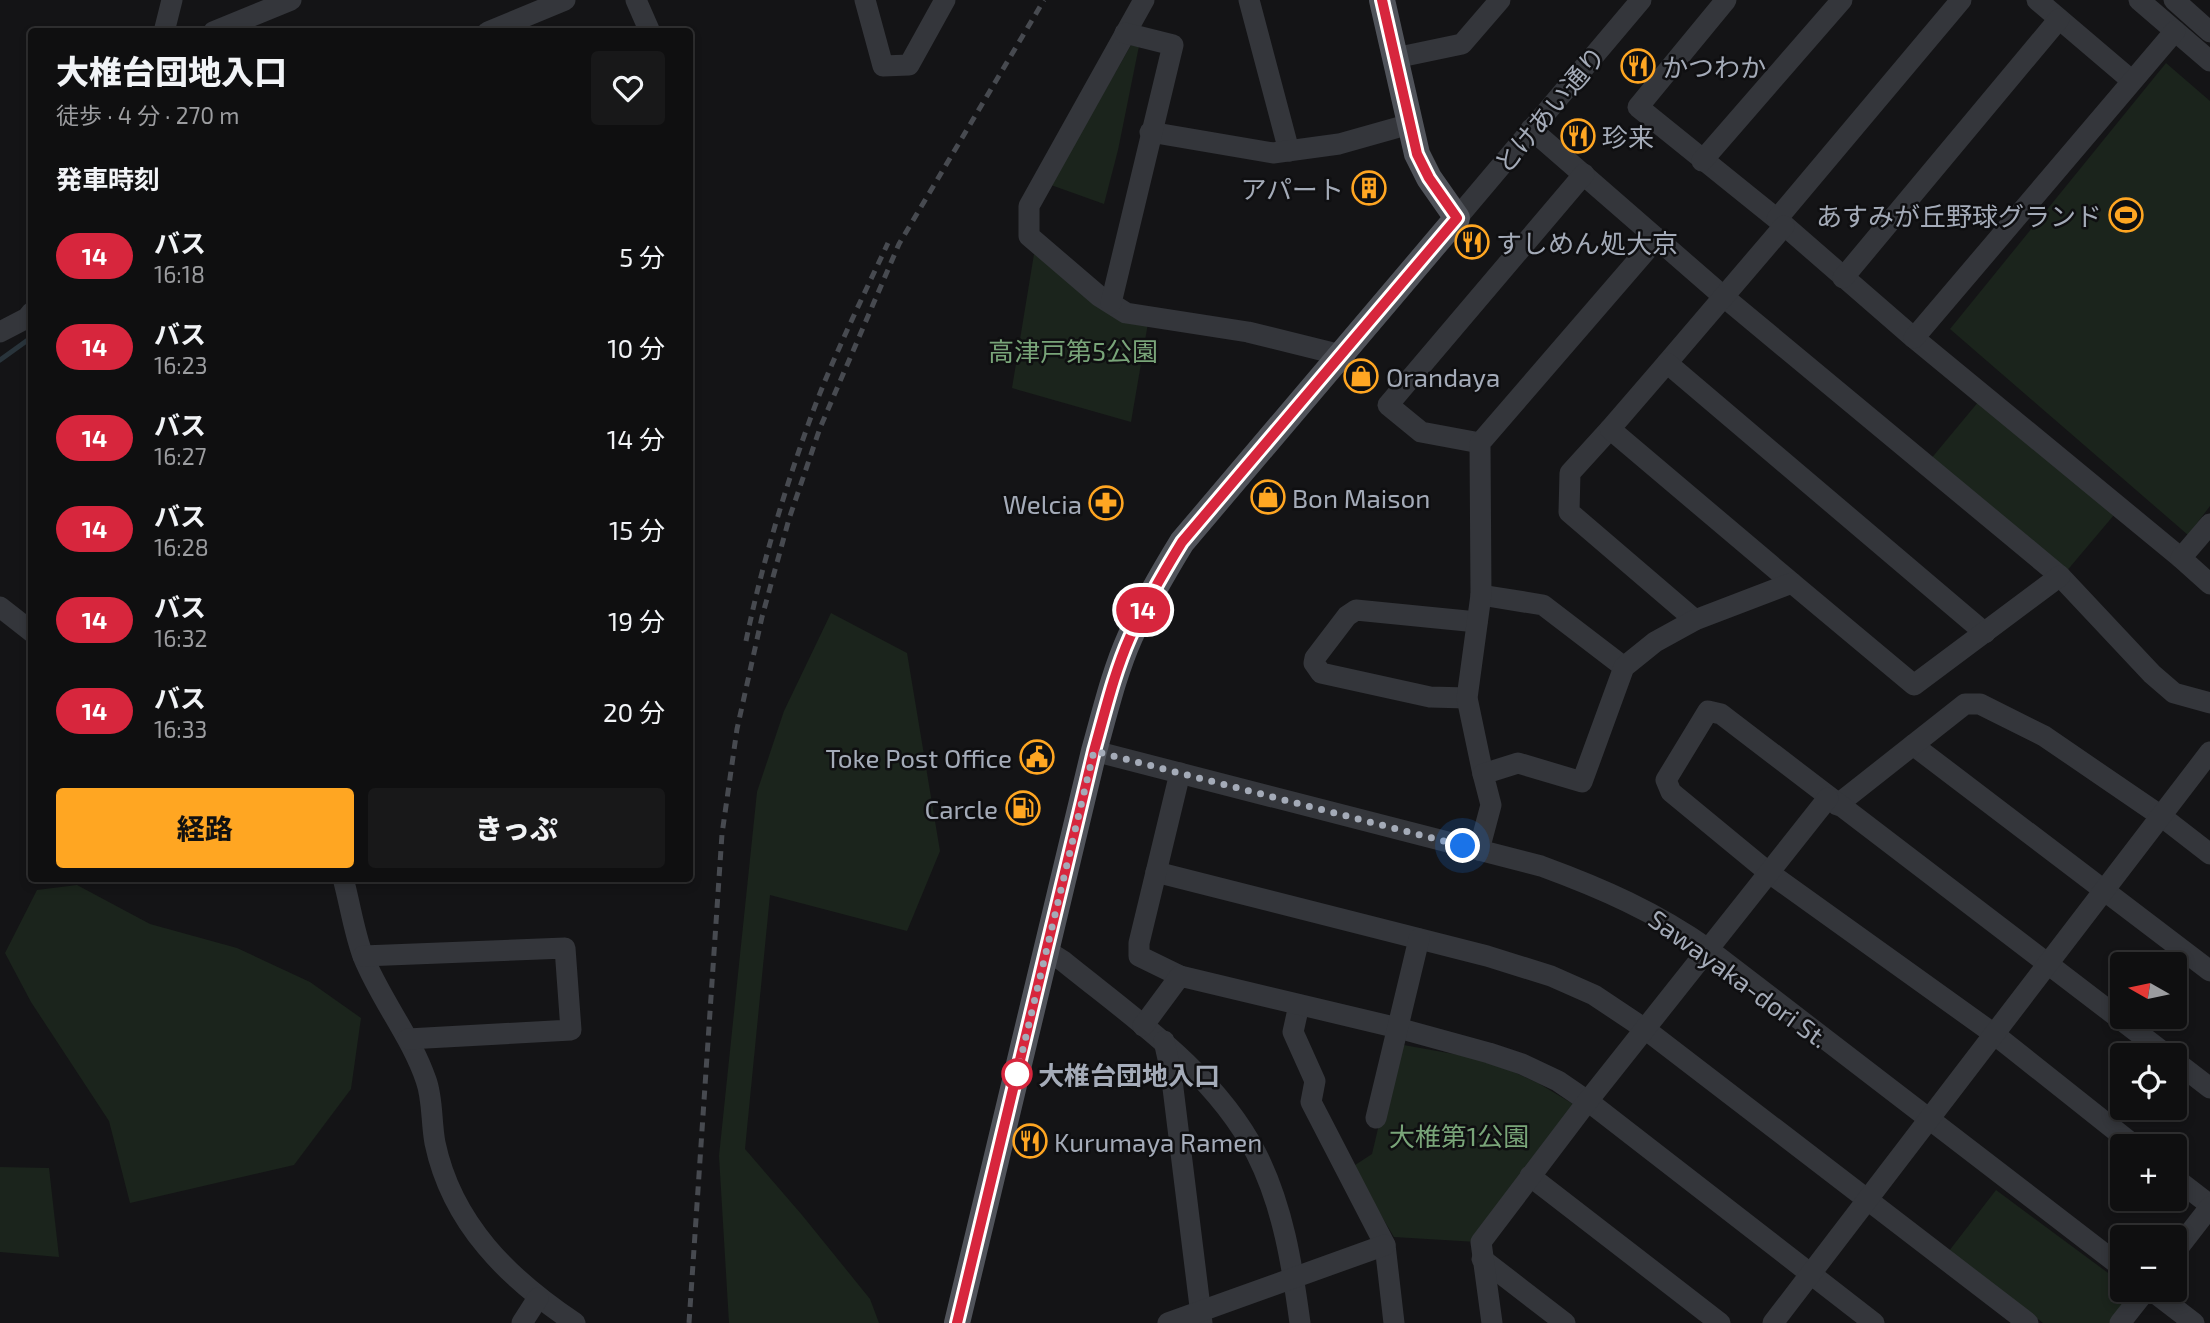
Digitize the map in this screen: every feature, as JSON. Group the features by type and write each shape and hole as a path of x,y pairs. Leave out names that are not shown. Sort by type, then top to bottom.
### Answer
{"main road":[{"path":"957,1323 1094,751 1111,686 1129,639 1154,587 1182,542 1457,218 1429,178 1417,154 1382,0"}],"street":[{"path":"165,28 173,0"},
{"path":"223,28 291,0"},
{"path":"508,28 538,22 565,0"},
{"path":"636,0 648,28"},
{"path":"865,0 883,66 909,65 946,0"},
{"path":"1143,0 1029,206 1029,236 1126,313 1248,332 1341,355"},
{"path":"1248,0 1289,152"},
{"path":"1395,58 1462,44 1500,0"},
{"name":"とけあい通り","path":"1457,218 1641,0"},
{"path":"1726,0 1638,107 1780,222 1914,338 2210,584"},
{"path":"1702,161 1842,0"},
{"path":"1695,620 1569,512 1570,473 1724,297 1780,222 1961,0"},
{"path":"2037,0 2132,80"},
{"path":"2139,0 2210,61"},
{"path":"2174,0 2210,32"},
{"path":"1843,278 2059,19"},
{"path":"1914,338 2175,31"},
{"path":"1111,303 1173,45 1125,33"},
{"path":"1150,132 1273,153 1339,144 1410,124"},
{"path":"1531,129 1724,297 2060,576 2152,674 2175,692 2210,703"},
{"path":"1480,443 1421,432 1388,405 1584,174"},
{"path":"1479,850 1491,805 1467,698 1481,595 1480,443 1657,238"},
{"path":"0,332 28,317"},
{"path":"1667,363 1985,634"},
{"path":"1610,429 1914,685 2060,576"},
{"path":"2181,558 2210,524"},
{"path":"1483,774 1518,763 1582,782 1623,667 1655,642 1695,620 1792,583"},
{"path":"1481,595 1543,605 1623,667"},
{"path":"0,607 28,629"},
{"path":"1467,698 1430,697 1321,673 1314,663 1315,657 1347,616 1356,610 1477,622"},
{"path":"1492,1323 1481,1242 1530,1176 1768,872 1832,802 1913,745 1965,704 1980,704 2044,736 2161,816 2210,854"},
{"path":"2120,1134 1994,1034 1768,872 1671,792 1666,779 1708,711 1721,714 1832,802 2151,1043"},
{"path":"1913,745 2210,971"},
{"name":"Sawayaka-dori St.","path":"1094,751 1541,866 1644,908 1708,949 2110,1258"},
{"path":"1773,1323 2210,752"},
{"path":"1180,773 1139,943 1139,956 1180,976 1398,1028 1521,1064 1558,1081 1874,1323"},
{"path":"1156,872 1487,956 1551,976 1594,995 1645,1029 2028,1323"},
{"path":"344,882 363,956 408,1039 427,1082 435,1144 456,1205 500,1261 538,1298 575,1323"},
{"path":"1376,1118 1419,939"},
{"path":"363,956 565,948 571,1030 408,1039"},
{"path":"1046,951 1063,961 1164,1041 1218,1098 1255,1152 1274,1196 1288,1242 1300,1323"},
{"path":"1143,1026 1180,976"},
{"path":"1299,1005 1293,1032 1315,1081 1311,1102 1385,1245 1394,1323"},
{"path":"1164,1041 1171,1072 1202,1317"},
{"path":"2187,1070 2210,1088"},
{"path":"1530,1176 1720,1323"},
{"path":"2187,1188 2210,1206 2187,1236"},
{"path":"1168,1323 1202,1317 1294,1277 1385,1245"},
{"path":"1482,1259 1565,1323"},
{"path":"522,1323 538,1298"},
{"path":"2120,1323 2137,1302"},
{"path":"2167,1302 2194,1323"}],"green space":[{"path":"1131,45 1139,46 1104,204 1051,185"},
{"name":"あすみが丘野球グランド","path":"2166,63 2210,101 2210,506 2188,535 1950,329"},
{"name":"高津戸第5公園","path":"1034,254 1148,323 1131,422 1012,388"},
{"path":"1979,401 2114,515 2065,573 1930,460"},
{"path":"831,613 907,653 940,851 907,931 770,895 745,1149 870,1299 879,1323 729,1323 719,1156 757,792 784,711"},
{"path":"77,885 150,924 237,948 310,982 361,1018 351,1089 294,1165 130,1203 109,1121 31,1002 5,953 37,890"},
{"name":"大椎第1公園","path":"1398,1044 1487,1060 1538,1083 1573,1104 1477,1242 1394,1237 1352,1167 1372,1154"},
{"path":"0,1167 49,1168 59,1257 0,1252"},
{"path":"1996,1190 2110,1274 2110,1302 2127,1302 2111,1323 2043,1323 1949,1251"}],"waterway":[{"path":"0,360 28,340"}],"railway":[{"path":"689,1323 722,834 737,729 762,617 789,519 820,428 899,244 1044,0"},
{"path":"746,641 773,532 808,425 836,356 888,243"}],"bus line":[{"name":"14","path":"957,1323 1094,751 1111,686 1129,639 1154,587 1182,542 1457,218 1429,178 1417,154 1382,0"}],"place":[{"name":"かつわか","path":"1638,66"},
{"name":"珍来","path":"1578,136"},
{"name":"アパート","path":"1369,188"},
{"name":"あすみが丘野球グランド","path":"2126,215"},
{"name":"すしめん処大京","path":"1472,242"},
{"name":"Orandaya","path":"1361,376"},
{"name":"Bon Maison","path":"1268,497"},
{"name":"Welcia","path":"1106,503"},
{"name":"Toke Post Office","path":"1037,757"},
{"name":"Carcle","path":"1023,808"},
{"name":"大椎台団地入口","path":"1017,1074"},
{"name":"Kurumaya Ramen","path":"1030,1141"}],"route":[{"path":"1017,1074 1094,751 1463,846"}]}
